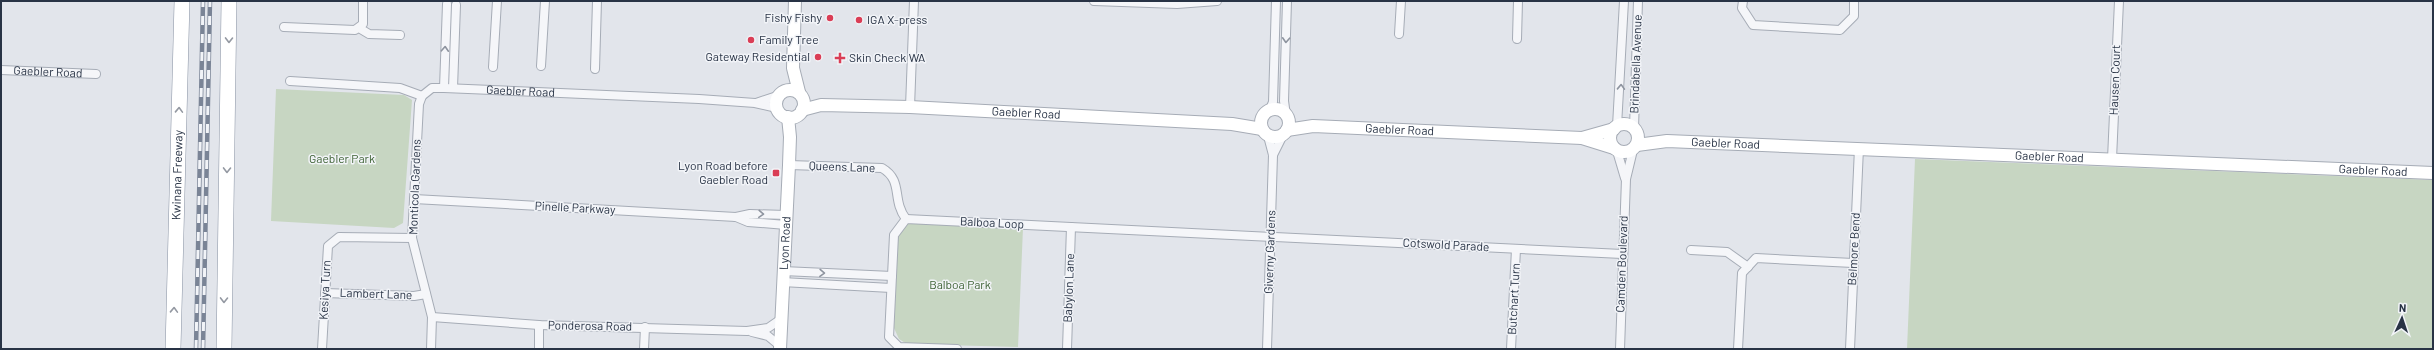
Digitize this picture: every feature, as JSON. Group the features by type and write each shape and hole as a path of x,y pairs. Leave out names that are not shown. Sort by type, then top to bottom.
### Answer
{"highway":[{"name":"Kwinana Freeway","path":"173,349 182,1"},
{"path":"224,349 229,1"}],"street":[{"path":"360,28 362,24 363,1"},
{"path":"493,67 497,1"},
{"path":"541,66 546,1"},
{"path":"595,69 597,1"},
{"path":"793,68 777,108 796,114 800,94 793,68 795,1"},
{"path":"910,107 914,1"},
{"path":"1094,1 1177,4 1217,1"},
{"path":"1265,123 1273,102 1276,1"},
{"path":"1286,124 1284,101 1287,1"},
{"path":"1399,34 1401,1"},
{"path":"1517,39 1518,1"},
{"name":"Brindabella Avenue","path":"1615,128 1624,1"},
{"name":"Brindabella Avenue","path":"1636,139 1638,1"},
{"path":"1743,1 1742,8 1753,25 1840,30 1854,16 1854,1"},
{"name":"Hausen Court","path":"2112,159 2118,1"},
{"path":"444,88 446,3 459,3 453,88"},
{"path":"284,26 355,30 360,28"},
{"path":"360,28 369,34 400,35"},
{"name":"Gaebler Road","path":"1,70 96,74"},
{"path":"290,82 400,88 422,96"},
{"name":"Gaebler Road","path":"422,96 432,88 453,88 755,103 777,108"},
{"path":"782,93 794,90 800,94"},
{"name":"Gaebler Road","path":"755,103 782,93"},
{"name":"Gaebler Road","path":"800,94 821,105"},
{"name":"Monticola Gardens","path":"422,96 419,104 412,238 432,316 431,349"},
{"name":"Gaebler Road","path":"796,114 821,105 910,107 1232,124 1265,123 1278,110 1286,124"},
{"name":"Lyon Road","path":"780,348 780,318 790,165 790,137 796,114"},
{"name":"Gaebler Road","path":"1265,123 1278,137 1286,124"},
{"name":"Giverny Gardens","path":"1265,123 1273,155 1267,349"},
{"name":"Gaebler Road","path":"1286,124 1582,138 1615,150"},
{"name":"Giverny Gardens","path":"1273,155 1286,124"},
{"path":"1627,124 1636,139 1626,153 1615,150 1610,137 1615,128 1627,124"},
{"name":"Gaebler Road","path":"1582,138 1615,128"},
{"name":"Gaebler Road","path":"1636,139 2433,173"},
{"name":"Camden Boulevard","path":"1620,349 1622,254 1626,179 1636,139"},
{"name":"Belmore Bend","path":"1850,349 1859,148"},
{"name":"Camden Boulevard","path":"1615,150 1626,179"},
{"name":"Queens Lane","path":"790,165 882,168 891,174 896,183 899,210 906,219"},
{"name":"Pinelle Parkway","path":"414,199 736,217 748,222 786,220"},
{"path":"906,219 894,235 889,337 899,348 957,349"},
{"name":"Balboa Loop","path":"906,219 1271,236"},
{"name":"Babylon Lane","path":"1067,349 1071,227"},
{"name":"Cotswold Parade","path":"1271,236 1622,254"},
{"name":"Kesiya Turn","path":"322,349 328,246 339,237 412,238"},
{"name":"Butchart Turn","path":"1511,349 1516,249"},
{"path":"1691,250 1727,252 1748,267"},
{"path":"1738,349 1742,273 1756,258 1853,263"},
{"path":"783,277 892,276"},
{"path":"783,277 892,288"},
{"name":"Lambert Lane","path":"325,292 414,296 426,294"},
{"name":"Ponderosa Road","path":"432,316 539,325 747,331 768,328 780,318"},
{"path":"538,349 539,325"},
{"path":"644,349 645,327"},
{"name":"Ponderosa Road","path":"747,331 768,336 780,348"}],"green space":[{"name":"Gaebler Park","path":"276,89 404,95 412,100 403,223 394,228 271,221"},
{"path":"1915,159 2433,180 2433,349 1907,349"},
{"name":"Balboa Park","path":"916,222 1023,228 1018,347 907,344 899,339 894,328 898,236 908,223"}],"railway":[{"path":"196,349 203,1"},
{"path":"203,349 210,1"}],"place":[{"name":"Fishy Fishy","path":"830,18"},
{"name":"IGA X-press","path":"859,20"},
{"name":"Family Tree","path":"751,40"},
{"name":"Gateway Residential","path":"818,57"},
{"name":"Skin Check WA","path":"840,58"},
{"name":"Lyon Road before Gaebler Road","path":"776,173"}]}
